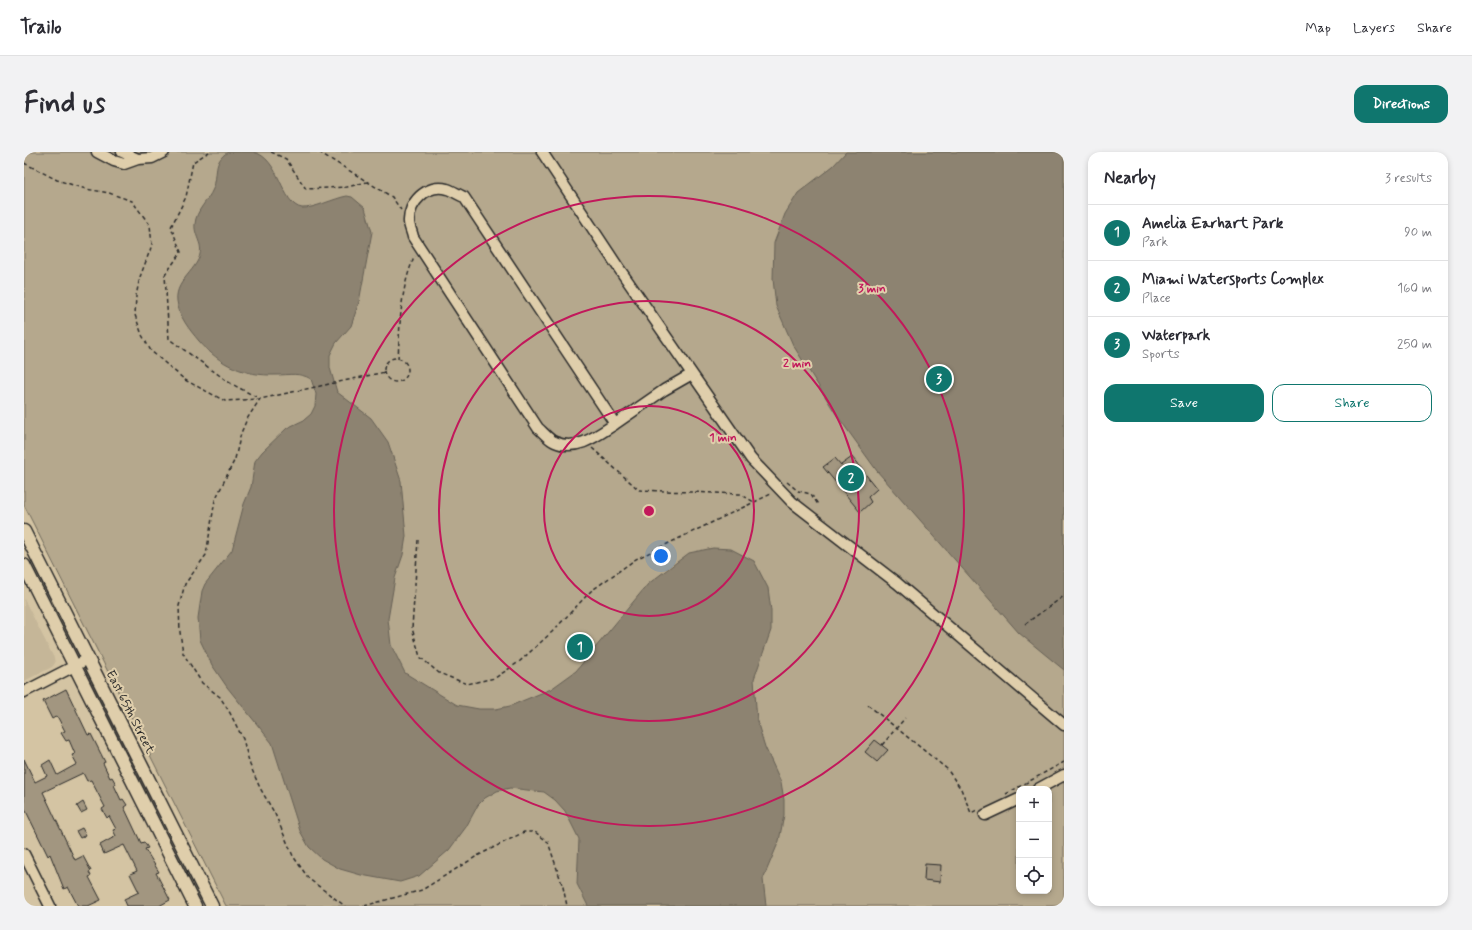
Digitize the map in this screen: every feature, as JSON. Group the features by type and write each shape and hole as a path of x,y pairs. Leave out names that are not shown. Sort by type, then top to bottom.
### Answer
{"main road":[{"name":"East 65th Street","path":"24,531 88,659 207,905"},
{"path":"24,565 195,906"}],"street":[{"path":"98,152 114,161 124,164 138,159 152,158 164,152"},
{"path":"122,152 138,159"},
{"path":"542,152 618,267 751,459 792,502 897,583 1064,725"},
{"path":"615,424 464,197 446,188 434,189 420,195 412,207 409,221 413,237 538,428 554,442 564,445 586,442 615,424 664,390 692,374"},
{"path":"24,692 88,659"},
{"path":"1044,786 1064,775"},
{"path":"981,812 1016,800"},
{"path":"24,854 50,906"}],"path":[{"path":"209,152 193,162 186,196 171,227 181,252 165,274 169,340 230,383 260,399"},
{"path":"271,152 286,159 306,189 347,187 366,182"},
{"path":"319,152 392,197 409,221"},
{"path":"24,163 56,180 86,189 109,193 132,201 150,225 152,245 140,277 136,296 135,315 142,335 151,351 185,380 225,401 260,399 385,372"},
{"path":"398,359 402,307 410,268 419,247"},
{"path":"398,359 402,360 407,366 407,375 405,378 397,382 386,376 385,372 386,364 390,361 398,359"},
{"path":"260,399 247,419 241,433 235,459 215,500 206,555 186,584 179,606 180,632 183,653 202,683 220,697 240,732 260,788 274,814 293,856 309,879 345,906"},
{"path":"586,442 639,490 740,494 755,502"},
{"path":"783,478 798,491 811,494 819,506"},
{"path":"418,540 412,628 420,657 439,673 467,684 495,678 519,662 552,632 591,591 636,559 780,490"},
{"path":"1025,624 1064,596"},
{"path":"868,705 947,769 958,784 966,799 971,814 981,812"},
{"path":"882,745 904,718"},
{"path":"1006,794 1064,762"},
{"path":"364,906 422,890 477,856 524,832 535,832 548,842 564,887 567,906"}],"shaded area":[{"path":"24,152 1064,152 1064,906 226,906 24,505"},
{"path":"228,152 253,152 262,156 269,162 275,171 289,199 295,205 302,208 312,207 347,196 352,197 365,208 372,232 359,302 351,326 336,343 330,355 330,368 337,392 371,418 388,442 401,481 406,536 403,555 395,578 388,619 391,645 405,673 457,705 479,709 496,709 510,706 551,689 576,671 648,584 689,553 713,548 731,549 754,561 768,588 771,611 771,630 754,679 757,721 765,747 781,782 784,800 784,815 779,841 763,879 766,906 588,906 577,884 579,839 565,811 555,800 544,792 510,788 497,791 485,798 478,805 466,827 449,850 419,876 400,882 361,875 340,869 322,859 309,847 300,831 272,743 227,687 212,665 200,640 198,618 202,591 205,584 232,550 244,504 251,487 255,461 262,452 287,428 304,420 311,414 315,406 316,394 311,379 302,375 264,375 243,371 224,363 215,357 199,341 182,318 178,307 177,293 184,279 198,260 200,253 200,245 195,229 196,219 215,184 218,164 223,156"},
{"path":"846,152 1064,152 1064,670 1019,633 877,471 836,414 793,345 776,306 773,279 774,243 785,214 798,193 833,166"},
{"path":"24,599 54,658 55,663 52,667 24,681"}],"building":[{"path":"852,457 877,489 868,497 871,502 860,512 823,467 835,458 841,465"},
{"path":"66,689 88,735 91,734 105,762 103,763 110,778 112,777 116,784 114,785 121,800 123,799 127,805 124,807 141,843 144,842 148,848 145,849 159,872 156,873 170,900 159,906 127,906 124,899 139,892 130,874 137,871 124,845 104,854 100,845 116,836 113,830 116,829 109,816 107,818 102,809 105,807 91,780 87,781 83,773 43,792 75,860 83,856 91,871 89,872 91,876 89,877 101,900 88,906 78,906 68,887 64,889 50,854 48,856 24,807 24,759 35,782 47,776 42,765 50,760 57,775 77,764 72,755 75,754 69,740 66,741 61,733 65,731 57,716 52,719 43,701"},
{"path":"875,740 888,750 877,762 865,752"},
{"path":"83,802 87,810 81,813 77,806"},
{"path":"82,828 86,835 80,838 76,831"},
{"path":"925,864 941,865 940,882 924,880"}],"place":[{"name":"Waterpark","path":"939,379"},
{"name":"Miami Watersports Complex","path":"851,478"},
{"name":"Amelia Earhart Park","path":"580,647"}]}
